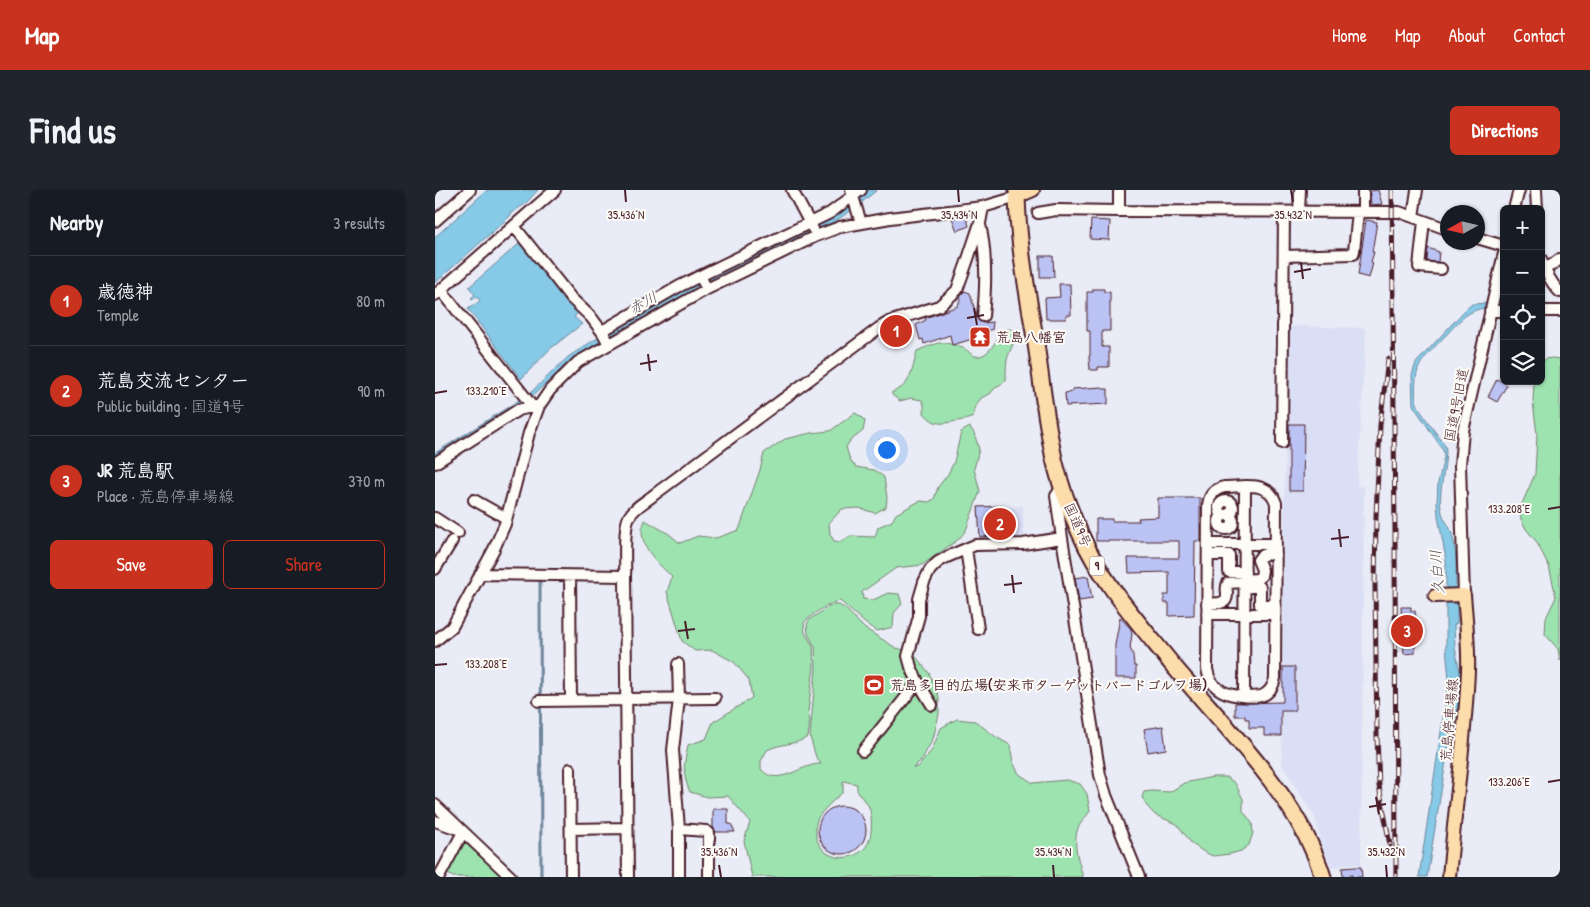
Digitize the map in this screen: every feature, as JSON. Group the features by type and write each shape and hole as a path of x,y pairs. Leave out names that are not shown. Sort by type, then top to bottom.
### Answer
{"highway":[{"name":"国道9号","path":"1017,193 1028,294 1051,444 1061,488 1080,534 1099,570 1125,605 1252,757 1286,802 1308,838 1323,877"}],"main road":[{"path":"1017,193 1033,190"},
{"path":"1439,596 1461,595"},
{"name":"荒島停車場線","path":"1449,877 1468,670 1461,595"}],"street":[{"path":"435,221 470,190"},
{"path":"435,641 452,627 494,549 506,518 529,433 531,403 438,292 555,190"},
{"path":"792,190 811,223 816,236"},
{"path":"1119,190 1119,211"},
{"path":"1299,212 1300,190"},
{"path":"1284,256 1353,254 1363,190"},
{"path":"1413,217 1417,190"},
{"path":"1515,205 1519,190"},
{"path":"1536,190 1537,205"},
{"path":"605,337 830,213 855,192 861,222"},
{"path":"435,463 550,390 605,337 678,287 703,282 840,227 861,222 983,206 1017,193"},
{"path":"627,877 625,576 628,518 634,510 879,328 889,322 932,309 944,303 957,290 980,223 983,206"},
{"path":"1038,213 1056,210 1399,212 1440,227"},
{"path":"1282,443 1284,212"},
{"path":"1424,221 1419,267 1441,269"},
{"path":"980,223 984,241 985,297 983,316"},
{"path":"514,226 571,298 591,317 605,337"},
{"path":"1485,240 1500,245"},
{"path":"1545,265 1560,259"},
{"path":"1545,270 1555,288 1560,292"},
{"name":"国道9号旧道","path":"1461,595 1460,465 1463,431 1490,311 1500,283"},
{"path":"1490,311 1500,311"},
{"path":"1545,311 1560,311"},
{"path":"1227,487 1227,502 1233,505 1231,514 1227,515 1231,517 1233,524 1231,528 1227,529 1227,544"},
{"path":"1200,696 1206,690 1209,678 1207,669 1207,609 1209,500 1216,490 1227,487 1264,488 1274,496 1276,511 1274,682 1267,693 1261,696 1244,696 1227,694 1220,690 1209,678"},
{"path":"1244,696 1245,487"},
{"path":"1061,488 1056,496 1100,775 1106,795 1139,877"},
{"path":"474,500 506,518"},
{"path":"435,518 455,537 435,569"},
{"path":"932,705 918,682 908,656 917,630 919,599 924,582 931,570 938,562 975,545 1023,544 1062,538"},
{"path":"1208,544 1245,544 1276,549"},
{"path":"965,549 978,629"},
{"path":"1207,609 1225,601 1227,598 1226,586 1229,583 1257,579 1261,576 1258,560 1261,556 1276,549"},
{"path":"1208,555 1229,555 1229,572 1260,587 1260,605 1275,610"},
{"path":"480,574 625,576"},
{"path":"570,576 571,701"},
{"path":"1207,609 1244,614 1275,610"},
{"path":"678,664 679,699 673,750 679,830 679,877"},
{"path":"863,751 918,682"},
{"path":"540,701 715,698"},
{"path":"570,769 571,877"},
{"path":"435,804 511,877"},
{"path":"435,821 461,831"},
{"path":"571,829 627,828"},
{"path":"679,830 706,831 709,833 709,877"},
{"path":"439,877 461,831"}],"shaded area":[{"path":"1286,326 1364,328 1366,331 1357,486 1364,487 1361,865 1348,864 1332,868 1320,839 1316,819 1282,765"},
{"path":"1023,506 1024,540 978,541 977,509"}],"green space":[{"path":"1009,329 1013,330 1014,338 1007,360 1006,381 996,387 990,394 981,398 976,406 973,417 947,423 935,422 924,413 922,400 911,398 900,401 892,395 892,392 904,386 910,376 917,351 943,343 961,347 973,355 980,356 989,351 1001,334"},
{"path":"1545,359 1560,359 1560,661 1558,649 1545,634 1546,618 1556,597 1549,566 1536,541 1526,529 1520,512 1535,474 1537,435 1533,402 1534,385 1545,385"},
{"path":"855,413 865,421 863,431 850,441 846,447 850,460 856,467 874,470 884,477 887,498 886,507 875,513 859,508 842,509 829,523 830,534 834,541 841,542 850,536 875,537 878,527 892,521 896,514 921,501 929,502 934,499 938,487 954,462 961,432 970,427 979,449 974,469 980,491 966,530 959,539 922,565 896,568 862,592 863,599 873,600 888,593 899,594 902,604 894,613 893,627 877,631 840,601 821,609 804,623 805,633 813,646 814,667 808,711 810,721 808,737 767,750 761,761 761,769 774,777 821,764 816,757 810,737 816,667 815,647 808,634 807,624 810,619 832,605 839,605 846,609 864,628 896,648 912,652 929,673 939,697 939,714 933,739 922,759 913,768 918,767 932,750 941,728 957,719 975,721 1010,745 1013,762 1019,774 1033,783 1067,780 1080,784 1087,794 1090,811 1079,826 1076,834 1077,853 1083,877 752,877 744,841 750,822 728,796 707,797 690,792 685,769 688,745 706,739 713,722 752,698 749,680 734,662 712,650 695,651 682,641 667,592 672,577 657,562 645,545 642,531 645,520 680,543 698,536 716,538 739,530 764,453 785,439 830,431","holes":["843,781 857,784 857,791 870,810 870,838 860,852 843,858 834,856 820,846 816,836 816,822 825,809 843,792"]},
{"path":"1213,777 1226,777 1235,783 1243,799 1243,811 1252,823 1253,833 1249,845 1241,851 1213,856 1204,852 1192,844 1177,824 1155,815 1142,797 1144,792 1170,792 1184,783"},
{"path":"465,843 502,877 453,877 445,872 459,847"}],"water":[{"path":"487,190 538,190 525,204 511,213 510,216 435,283 435,237"},
{"path":"868,190 877,190 837,220 685,294 594,345 571,360 530,398 528,395 568,357 591,342 682,289 853,202"},
{"path":"521,242 561,296 578,313 574,317 582,324 550,349 521,379 468,309 480,301 477,297 472,300 471,298 475,295 469,287"},
{"path":"1487,303 1486,308 1465,316 1433,348 1420,365 1416,378 1417,403 1446,450 1441,506 1443,516 1451,531 1455,551 1457,623 1454,625 1461,689 1448,749 1427,877 1419,877 1449,679 1446,647 1446,560 1437,503 1438,483 1444,457 1443,450 1413,405 1412,375 1416,363 1465,310 1472,304"},
{"path":"524,397 527,401 435,458 435,453"}],"building":[{"path":"1378,190 1382,204 1371,205 1370,191"},
{"path":"966,216 969,226 957,231 952,218"},
{"path":"1091,220 1110,221 1109,240 1090,239"},
{"path":"1366,220 1377,222 1371,262 1373,263 1369,278 1358,275"},
{"path":"1428,248 1439,252 1438,262 1427,261"},
{"path":"1040,256 1053,256 1054,277 1040,277"},
{"path":"1059,284 1070,284 1071,315 1066,315 1066,319 1046,319 1045,298 1060,297"},
{"path":"1093,289 1104,289 1104,292 1110,292 1110,331 1102,331 1102,347 1109,347 1109,367 1098,367 1098,370 1090,370 1090,331 1087,331 1087,292 1093,292"},
{"path":"964,291 970,293 979,321 983,323 993,322 992,330 985,330 984,345 976,344 976,338 952,345 950,335 924,344 923,339 920,340 916,325 926,320 925,318 958,306"},
{"path":"1497,379 1500,381 1500,385 1507,385 1497,402 1488,397"},
{"path":"1102,387 1103,389 1108,389 1108,404 1066,406 1065,393 1072,392 1072,389"},
{"path":"1289,424 1304,424 1303,491 1289,491"},
{"path":"879,440 888,440 889,443 892,443 892,458 888,458 888,461 880,461 879,458 876,458 876,444 879,444"},
{"path":"1158,498 1200,498 1200,541 1195,541 1194,615 1169,616 1169,603 1164,603 1164,595 1169,595 1169,572 1129,573 1128,558 1179,558 1179,541 1096,541 1096,519 1139,521 1138,518 1158,517"},
{"path":"1001,506 1002,521 995,521 996,536 980,537 978,507"},
{"path":"1088,576 1092,599 1079,601 1075,578"},
{"path":"1401,607 1411,607 1411,611 1415,611 1416,621 1411,622 1412,641 1415,641 1415,653 1404,654"},
{"path":"1120,617 1131,629 1130,648 1134,666 1136,666 1136,678 1115,678 1115,645"},
{"path":"1283,667 1295,667 1295,711 1281,711 1281,736 1264,736 1264,728 1249,728 1249,719 1245,719 1245,716 1235,716 1235,703 1283,702"},
{"path":"1163,726 1166,749 1148,752 1144,729"},
{"path":"842,806 851,808 859,813 864,821 866,830 864,839 859,847 851,852 842,854 833,852 825,847 820,839 818,830 820,821 825,813 833,808"},
{"path":"713,809 728,809 728,824 731,824 735,832 716,832 713,827"},
{"path":"1361,867 1362,877 1343,876 1342,868"}],"waterway":[{"path":"540,580 541,877"}],"railway":[{"path":"1392,190 1396,877"},
{"path":"1388,359 1380,425 1375,585 1379,786 1390,845"}],"place":[{"name":"歳徳神","path":"896,331"},
{"name":"荒島八幡宮","path":"980,337"},
{"name":"荒島交流センター","path":"1000,524"},
{"name":"JR 荒島駅","path":"1407,631"},
{"name":"荒島多目的広場(安来市ターゲットバードゴルフ場)","path":"874,685"}],"water label":[{"name":"赤川","path":"643,303"},
{"name":"久白川","path":"1437,572"}]}
